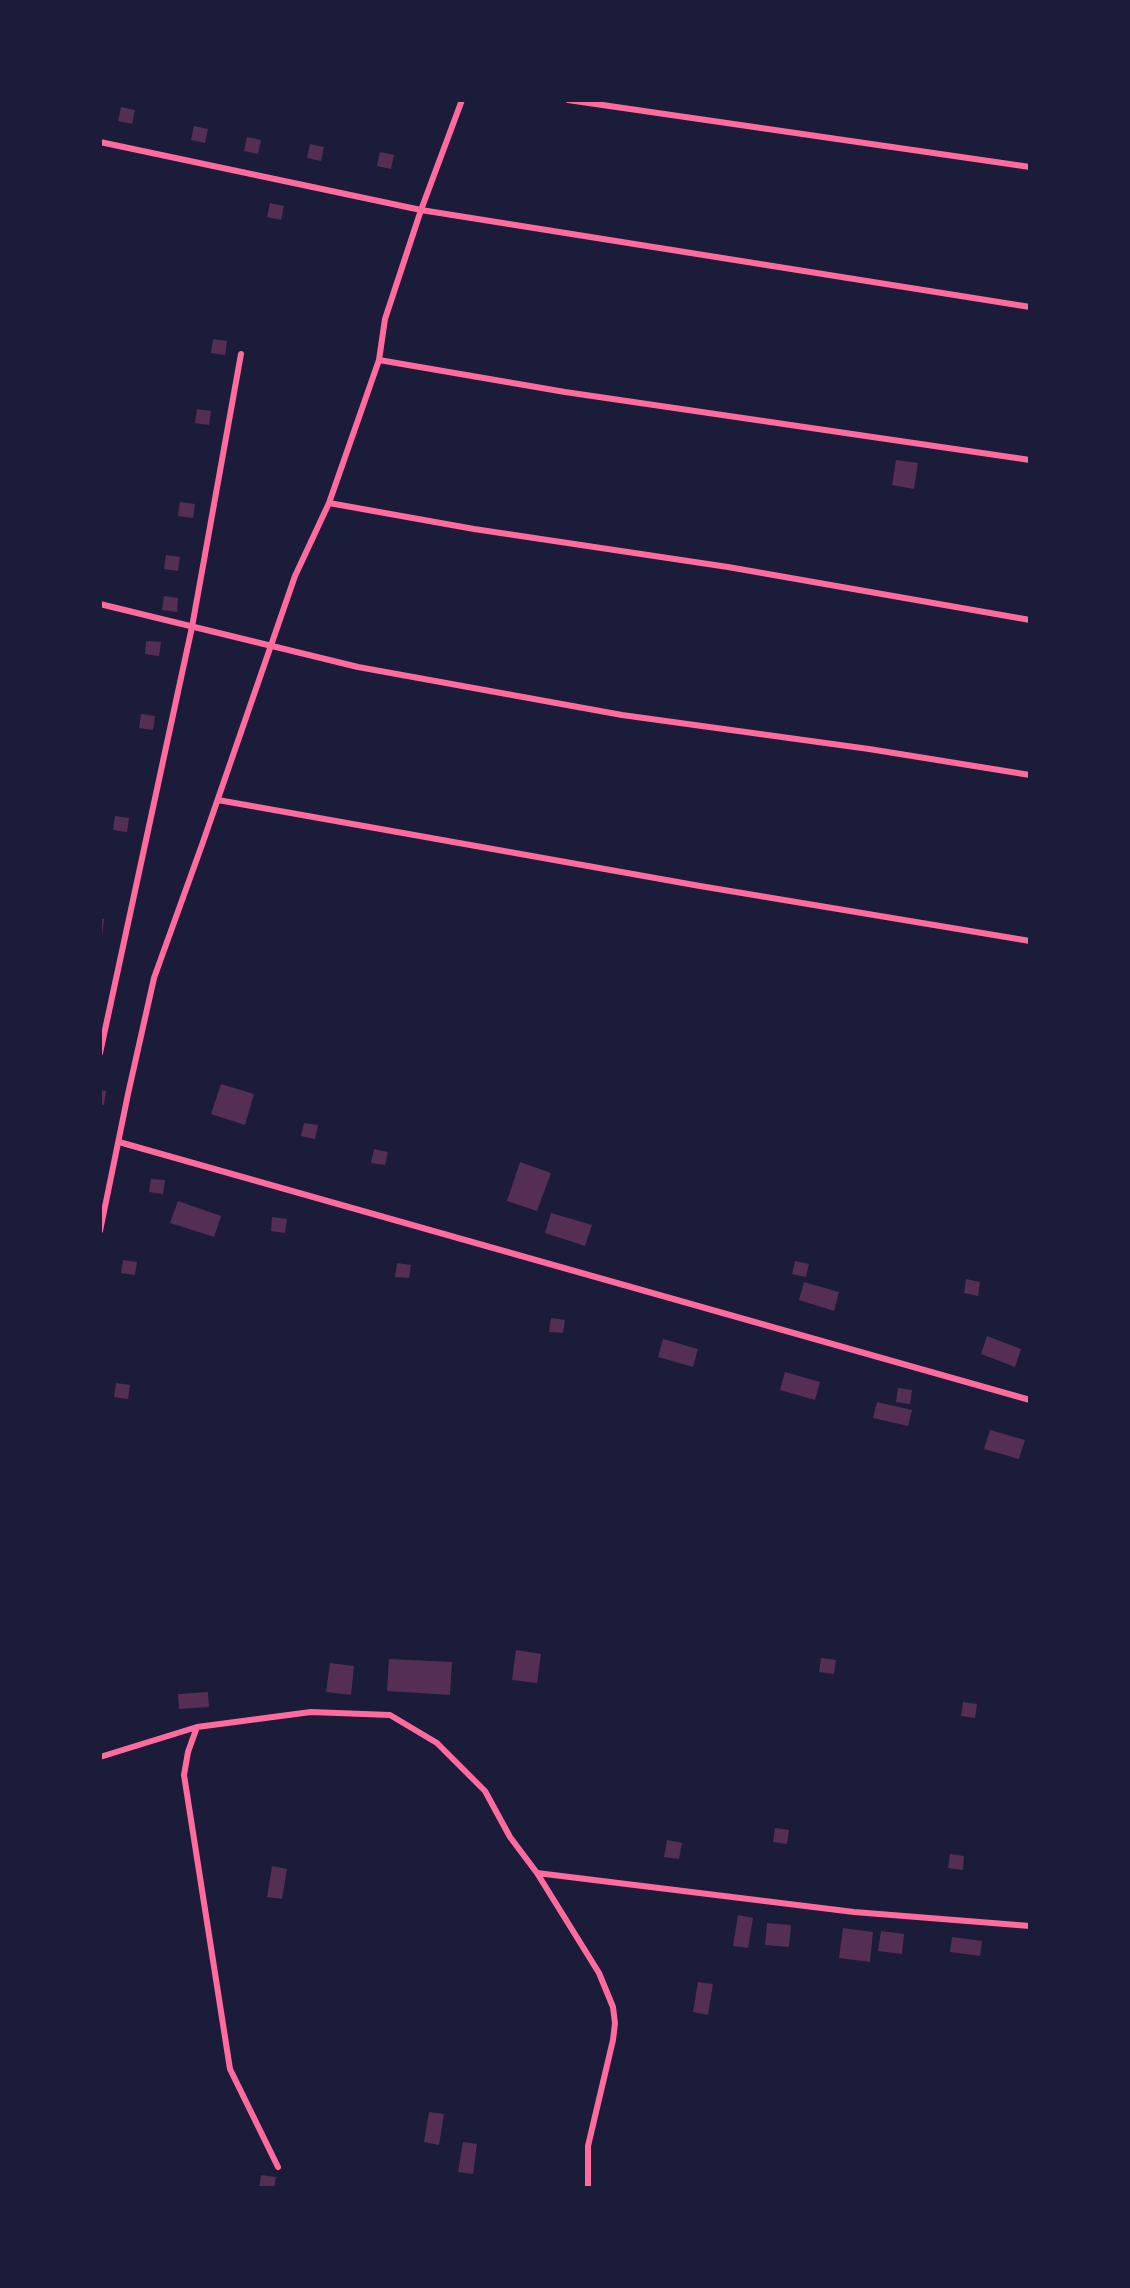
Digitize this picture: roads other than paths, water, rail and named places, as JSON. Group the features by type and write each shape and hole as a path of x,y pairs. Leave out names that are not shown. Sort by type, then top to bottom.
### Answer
{"street":[{"path":"100,1231 154,978 295,576 329,503 379,360 385,319 421,210 462,100"},
{"path":"568,100 1029,167"},
{"path":"100,142 421,210 1029,307"},
{"path":"100,1053 192,627 241,354"},
{"path":"379,360 565,392 1029,460"},
{"path":"329,503 474,529 728,567 1029,620"},
{"path":"100,604 358,667 622,715 869,749 1029,775"},
{"path":"218,800 700,886 1029,941"},
{"path":"118,1142 1029,1400"},
{"path":"100,1757 197,1727 311,1712 390,1715 437,1743 485,1791 510,1837 537,1874 599,1973 613,2007 615,2023 613,2040 588,2146 588,2187"},
{"path":"197,1727 188,1752 184,1775 230,2069 278,2168"},
{"path":"537,1874 854,1912 1029,1926"}]}
